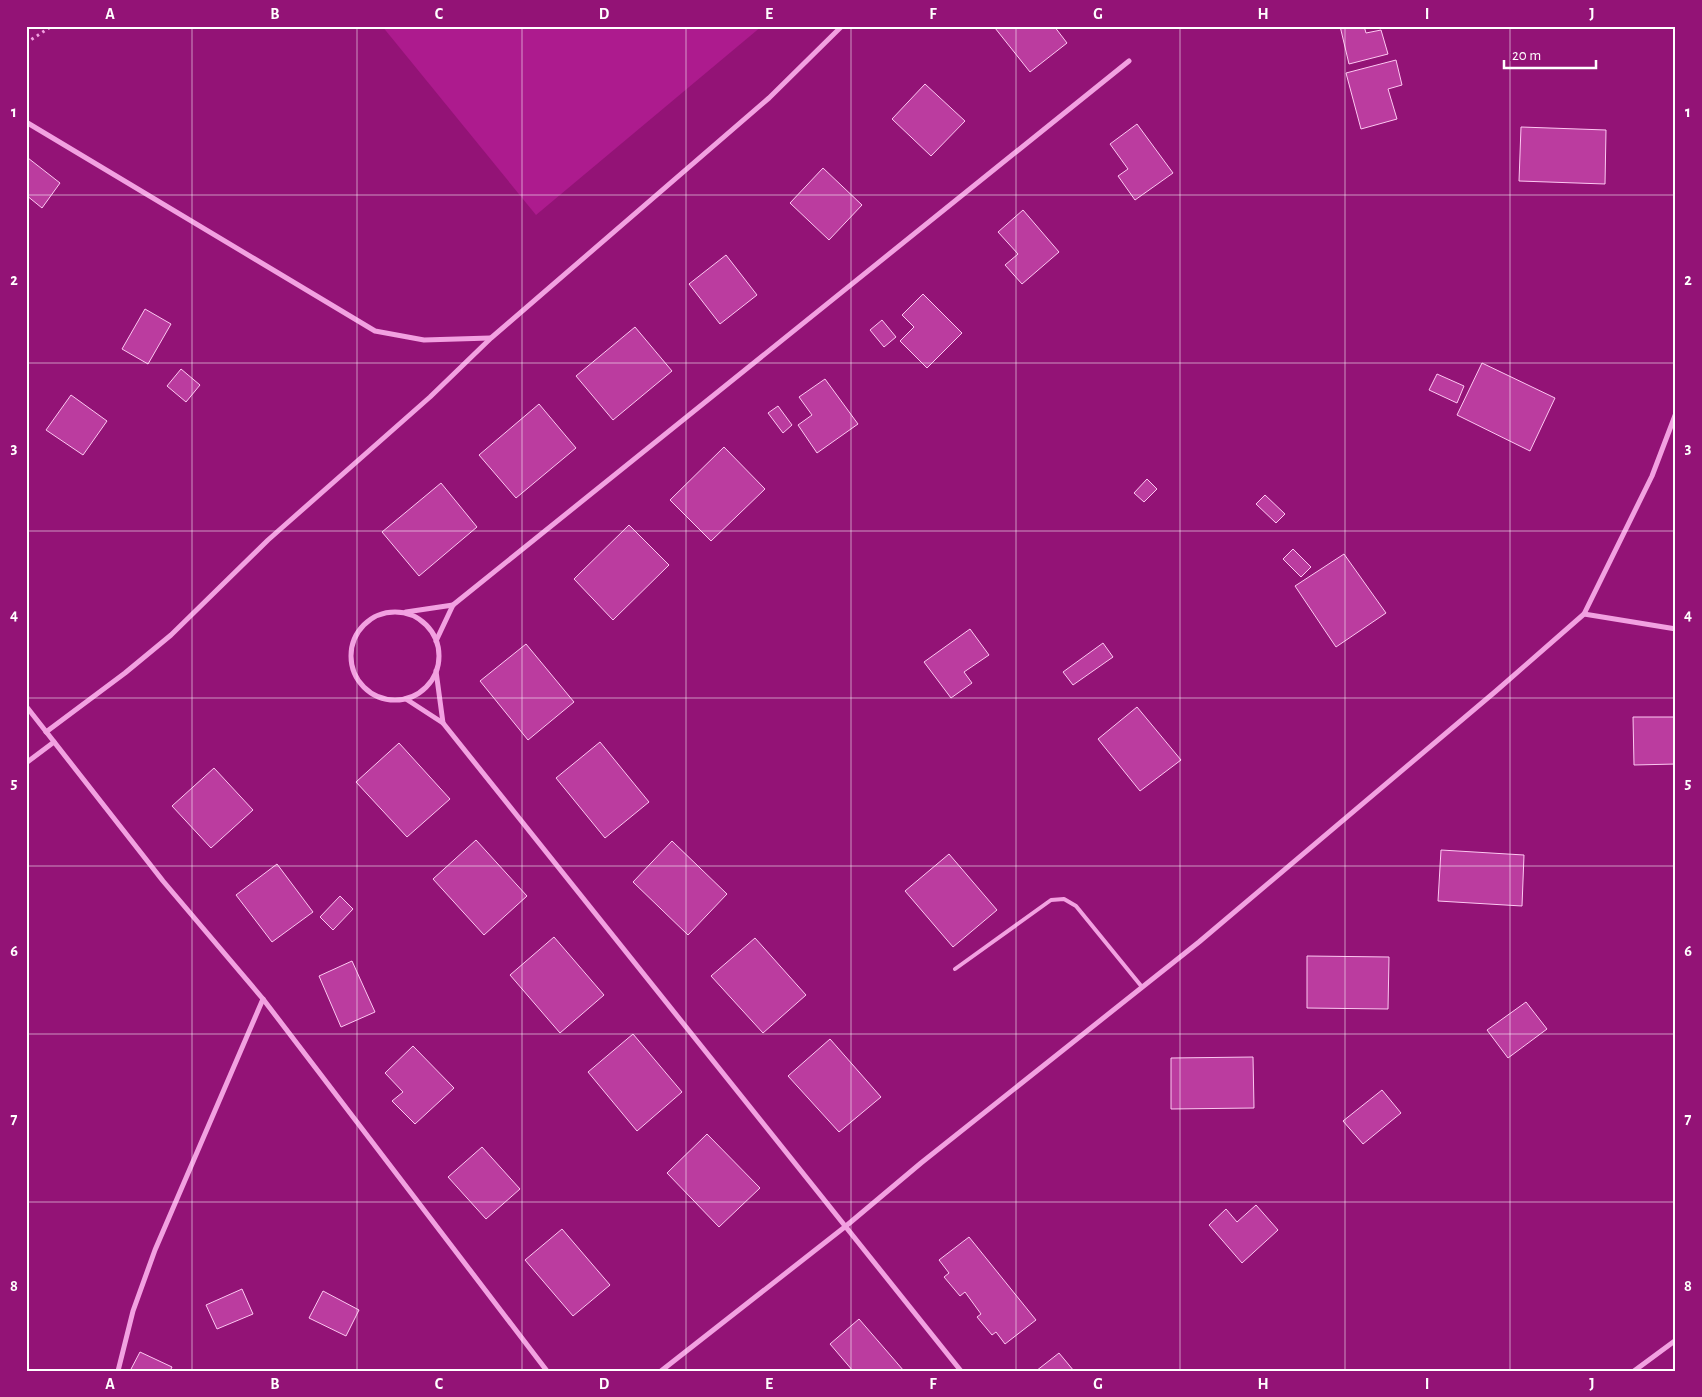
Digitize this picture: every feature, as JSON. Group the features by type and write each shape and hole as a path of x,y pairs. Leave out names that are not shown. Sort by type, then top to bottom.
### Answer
{"street":[{"path":"46,732 126,673 171,635 268,540 430,397 491,338 769,98 842,26"},
{"path":"436,641 453,606 1129,60"},
{"path":"26,122 375,331 424,340 491,338"},
{"path":"661,1371 846,1226 921,1163 1199,942 1428,749 1584,614 1652,476 1676,413"},
{"path":"404,612 418,617 429,627 436,641 439,656 436,671 429,684 417,694 406,699 381,698 370,693 360,685 351,661 351,648 356,635 364,624 375,616 389,612 453,606"},
{"path":"1584,614 1676,629"},
{"path":"436,671 443,723"},
{"path":"406,699 443,723 961,1371"},
{"path":"26,706 163,881 263,999 547,1371"},
{"path":"26,763 54,742"},
{"path":"118,1371 128,1326 155,1250 263,999"},
{"path":"1634,1371 1676,1340"}],"lane":[{"path":"955,968 1051,900 1064,899 1076,906 1142,987"}],"path":[{"path":"26,43 52,26"}],"shaded area":[{"path":"382,26 762,26 536,215"}],"building":[{"path":"998,26 1054,26 1067,43 1030,72 995,28"},
{"path":"1340,26 1364,26 1366,33 1381,30 1388,54 1349,64"},
{"path":"1396,60 1402,85 1388,89 1397,119 1361,129 1346,73"},
{"path":"925,84 965,121 931,156 892,119"},
{"path":"1137,124 1173,173 1135,200 1118,176 1128,169 1110,144"},
{"path":"1521,127 1606,130 1605,184 1519,181"},
{"path":"28,158 60,183 42,208 26,195"},
{"path":"823,168 862,205 829,240 790,203"},
{"path":"1023,210 1059,252 1022,284 1005,265 1018,254 998,232"},
{"path":"726,255 757,295 720,324 689,284"},
{"path":"923,294 962,333 927,368 900,341 914,327 902,315"},
{"path":"145,309 171,324 148,364 122,349"},
{"path":"882,320 896,337 884,347 870,330"},
{"path":"635,327 672,371 613,420 576,376"},
{"path":"1482,363 1555,398 1530,451 1457,415"},
{"path":"181,369 200,385 186,402 167,386"},
{"path":"1437,374 1464,386 1457,403 1429,390"},
{"path":"825,379 858,424 817,453 798,425 812,415 799,397"},
{"path":"71,395 107,421 83,455 46,430"},
{"path":"539,404 576,448 516,498 479,455"},
{"path":"778,406 792,425 783,433 768,413"},
{"path":"724,447 765,489 711,541 670,500"},
{"path":"1147,479 1157,489 1144,502 1134,493"},
{"path":"441,483 477,527 419,576 382,532"},
{"path":"1265,495 1285,514 1276,523 1256,504"},
{"path":"629,525 669,565 613,620 574,579"},
{"path":"1293,549 1311,567 1301,577 1283,559"},
{"path":"1344,554 1386,613 1336,647 1295,586"},
{"path":"970,629 989,655 964,672 972,683 951,698 924,662"},
{"path":"1103,643 1113,657 1073,685 1063,672"},
{"path":"526,644 574,702 528,740 480,681"},
{"path":"1137,707 1181,760 1140,791 1098,739"},
{"path":"1633,717 1676,717 1676,764 1634,765"},
{"path":"600,742 649,802 605,838 556,778"},
{"path":"399,743 450,799 407,837 356,782"},
{"path":"214,768 253,810 211,848 172,806"},
{"path":"476,840 527,896 484,935 433,879"},
{"path":"672,841 727,894 688,935 633,882"},
{"path":"1441,850 1524,855 1522,906 1438,901"},
{"path":"949,854 997,910 953,947 905,891"},
{"path":"277,864 313,912 272,942 236,895"},
{"path":"340,896 353,909 333,930 320,917"},
{"path":"554,937 604,995 560,1033 510,975"},
{"path":"755,938 806,995 763,1033 711,976"},
{"path":"1307,956 1389,957 1388,1009 1307,1008"},
{"path":"352,961 375,1012 341,1027 319,976"},
{"path":"1526,1002 1547,1029 1508,1058 1487,1030"},
{"path":"633,1034 682,1092 637,1131 588,1072"},
{"path":"830,1039 881,1097 839,1132 788,1076"},
{"path":"413,1046 454,1088 415,1124 392,1101 403,1092 385,1073"},
{"path":"1253,1057 1254,1108 1171,1109 1171,1058"},
{"path":"1382,1090 1401,1113 1363,1144 1343,1121"},
{"path":"707,1134 760,1188 719,1227 667,1173"},
{"path":"482,1147 520,1189 486,1219 448,1177"},
{"path":"1256,1205 1278,1230 1242,1263 1209,1225 1226,1209 1237,1222"},
{"path":"562,1229 610,1285 573,1316 525,1260"},
{"path":"969,1237 1036,1320 1005,1344 996,1332 992,1335 977,1317 981,1314 965,1292 960,1296 944,1277 949,1273 939,1260"},
{"path":"242,1289 253,1314 217,1329 206,1305"},
{"path":"323,1291 359,1310 346,1336 309,1318"},
{"path":"859,1319 904,1371 853,1371 830,1344"},
{"path":"140,1352 172,1367 170,1371 130,1371"},
{"path":"1059,1353 1074,1371 1036,1371"}]}
